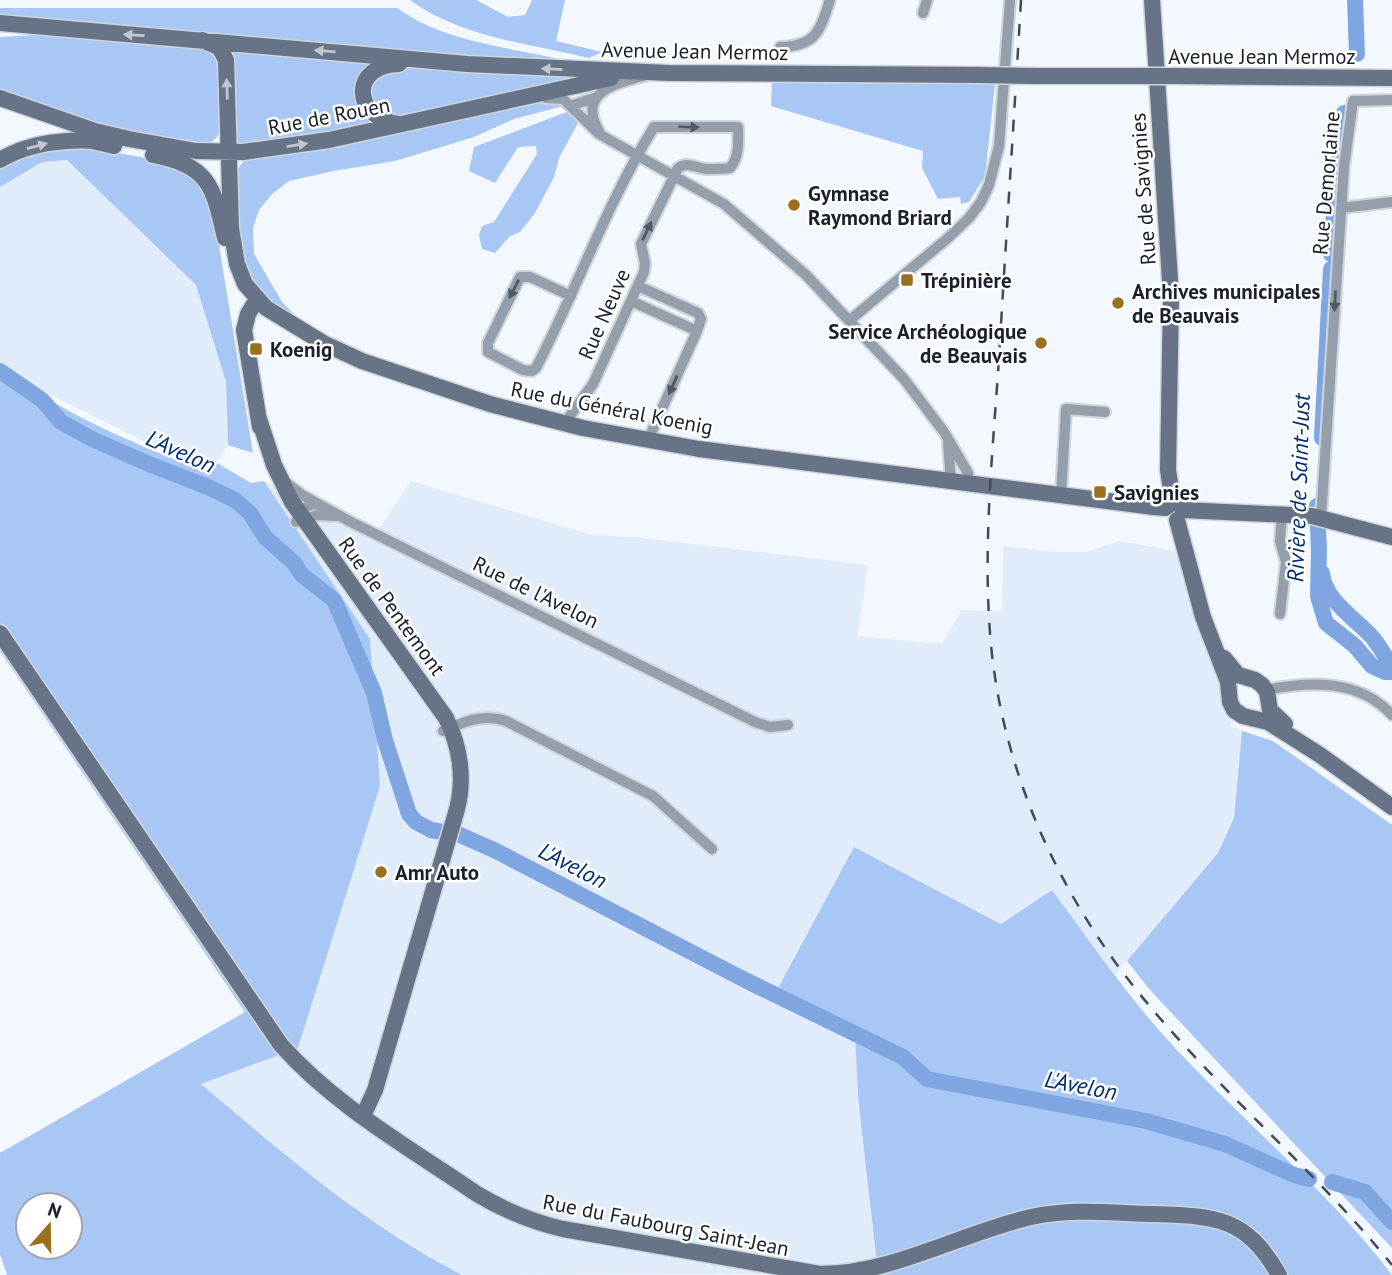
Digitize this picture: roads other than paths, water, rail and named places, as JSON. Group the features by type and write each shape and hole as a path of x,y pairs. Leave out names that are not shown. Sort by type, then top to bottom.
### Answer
{"main road":[{"name":"Rue de Savignies","path":"1152,0 1171,296 1168,474 1175,510 1209,635"},
{"name":"Avenue Jean Mermoz","path":"0,23 436,62 669,73 1392,78"},
{"path":"0,33 100,32"},
{"path":"202,40 219,47 225,57 233,248 242,278"},
{"path":"400,124 382,120 369,110 363,95 367,79 376,68 386,65 436,62"},
{"name":"Rue de Rouen","path":"0,99 108,134 196,151 229,152 301,145 603,79 669,73"},
{"path":"0,99 43,118 82,140 176,160 190,166 202,176 214,194 230,257 242,278 262,303"},
{"path":"0,160 38,145 82,140 196,151"},
{"path":"202,176 218,179 230,173"},
{"name":"Rue du Général Koenig","path":"262,303 316,340 362,361 509,411 565,424 648,440 1175,510 1317,517 1392,537"},
{"name":"Rue de Pentemont","path":"262,303 250,328 247,344 263,453 269,476 447,730 455,787 451,824 375,1090 363,1116"},
{"name":"Rue de Pentemont","path":"259,419 277,472 299,519"},
{"name":"Rue du Faubourg Saint-Jean","path":"0,633 258,1014 302,1068 363,1116 477,1194 529,1220 563,1229 805,1273 836,1274 873,1267 1036,1216 1073,1211 1129,1213 1203,1224 1231,1232 1250,1245 1279,1275"},
{"path":"1209,635 1235,673 1259,682 1272,713 1320,755"},
{"path":"1209,635 1228,682 1230,704 1235,712 1268,722 1320,755 1392,807"},
{"path":"1230,696 1237,683 1249,679"},
{"path":"1249,717 1259,713 1266,696"}],"street":[{"path":"780,47 799,45 815,36 830,0"},
{"path":"923,13 927,0"},
{"path":"850,320 956,232 985,194 999,146 1010,0"},
{"path":"570,106 597,97 611,85 650,75"},
{"path":"505,100 557,97 606,138 731,209 806,275 904,379 946,437 968,473 969,484"},
{"path":"597,97 593,116 597,127 606,138"},
{"name":"Rue Demorlaine","path":"1317,517 1326,456 1341,208 1353,100 1392,100"},
{"path":"571,296 530,277 520,277 488,343 488,352 523,370 534,370 571,296 637,155 656,126 738,127 738,149 731,167 702,169 682,165 674,176"},
{"name":"Rue Neuve","path":"565,424 593,384 638,286 646,267 641,244 674,176"},
{"path":"1341,208 1392,202"},
{"path":"638,286 698,313 701,319 648,440"},
{"path":"631,301 697,331"},
{"path":"1061,495 1066,409 1105,412"},
{"path":"946,437 951,481"},
{"name":"Rue de l'Avelon","path":"277,472 293,489 351,522 755,722 770,727 789,725"},
{"path":"299,519 309,505 320,505"},
{"path":"299,519 323,514 351,522"},
{"path":"1280,614 1286,562 1280,541 1282,514"},
{"path":"1266,696 1304,684 1342,687 1370,698 1392,715"},
{"path":"447,730 486,718 500,719 512,724 653,796 712,849"}],"waterway":[{"name":"Rivière de Saint-Just","path":"1355,0 1357,54"},
{"name":"Rivière de Saint-Just","path":"1331,254 1344,113"},
{"name":"Rivière de Saint-Just","path":"1322,438 1331,269"},
{"name":"L'Avelon","path":"0,371 42,400 61,422 94,440 235,500 250,513 265,537 294,563 302,575 334,600 374,693 385,740 409,814 416,822 431,830 460,835 494,850 745,980 903,1057 927,1079 1146,1121 1225,1144 1309,1179"},
{"name":"Rivière de Saint-Just","path":"1317,506 1318,596 1326,623 1355,646 1372,666 1392,672"},
{"path":"1322,573 1324,583 1335,601 1373,638 1392,667"},
{"name":"L'Avelon","path":"1332,1182 1365,1192 1392,1222"}],"railway":[{"path":"1021,0 988,564 990,633 995,678 1016,767 1050,852 1071,893 1121,970 1185,1047 1325,1190 1392,1265"}],"place":[{"name":"Gymnase Raymond Briard","path":"794,205"},
{"name":"Trépinière","path":"907,280"},
{"name":"Archives municipales de Beauvais","path":"1118,303"},
{"name":"Service Archéologique de Beauvais","path":"1041,343"},
{"name":"Koenig","path":"256,349"},
{"name":"Savignies","path":"1100,492"},
{"name":"Amr Auto","path":"381,872"}]}
